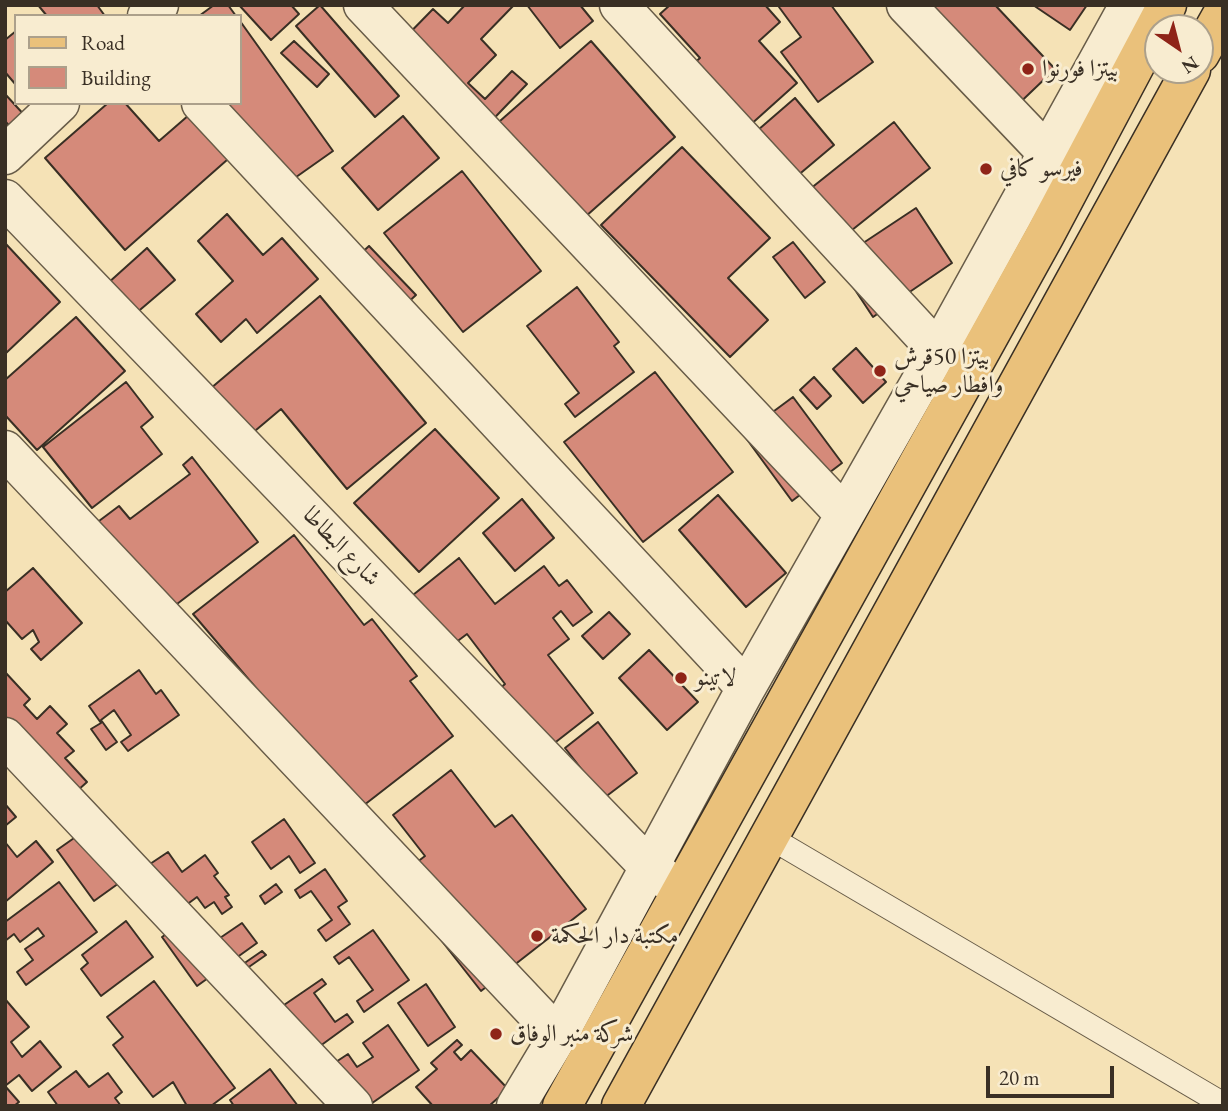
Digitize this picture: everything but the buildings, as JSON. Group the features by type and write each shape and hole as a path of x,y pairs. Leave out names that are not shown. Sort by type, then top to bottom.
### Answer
{"main road":[{"path":"562,1106 1045,234 1167,5"},
{"path":"1214,29 1223,13"},
{"path":"621,1106 1183,84"}],"street":[{"path":"363,5 844,513"},
{"path":"619,5 937,351"},
{"path":"906,5 1048,154"},
{"path":"516,1106 558,1036 746,688 1048,154 1129,5"},
{"path":"5,155 59,105"},
{"path":"203,105 746,688"},
{"name":"شارع البطاطا","path":"5,199 649,867 681,889"},
{"path":"5,450 558,1036"},
{"path":"5,737 354,1106"}],"lane":[{"path":"769,837 1223,1104"}],"place":[{"name":"بيتزا فورنوا","path":"1028,69"},
{"name":"فيرسو كافي","path":"986,169"},
{"name":"بيتزا 50قرش وافطار صياحي","path":"880,371"},
{"name":"لاتينو","path":"681,678"},
{"name":"مكتبة دار الحكمة","path":"537,936"},
{"name":"شركة منبر الوفاق","path":"496,1034"}]}
